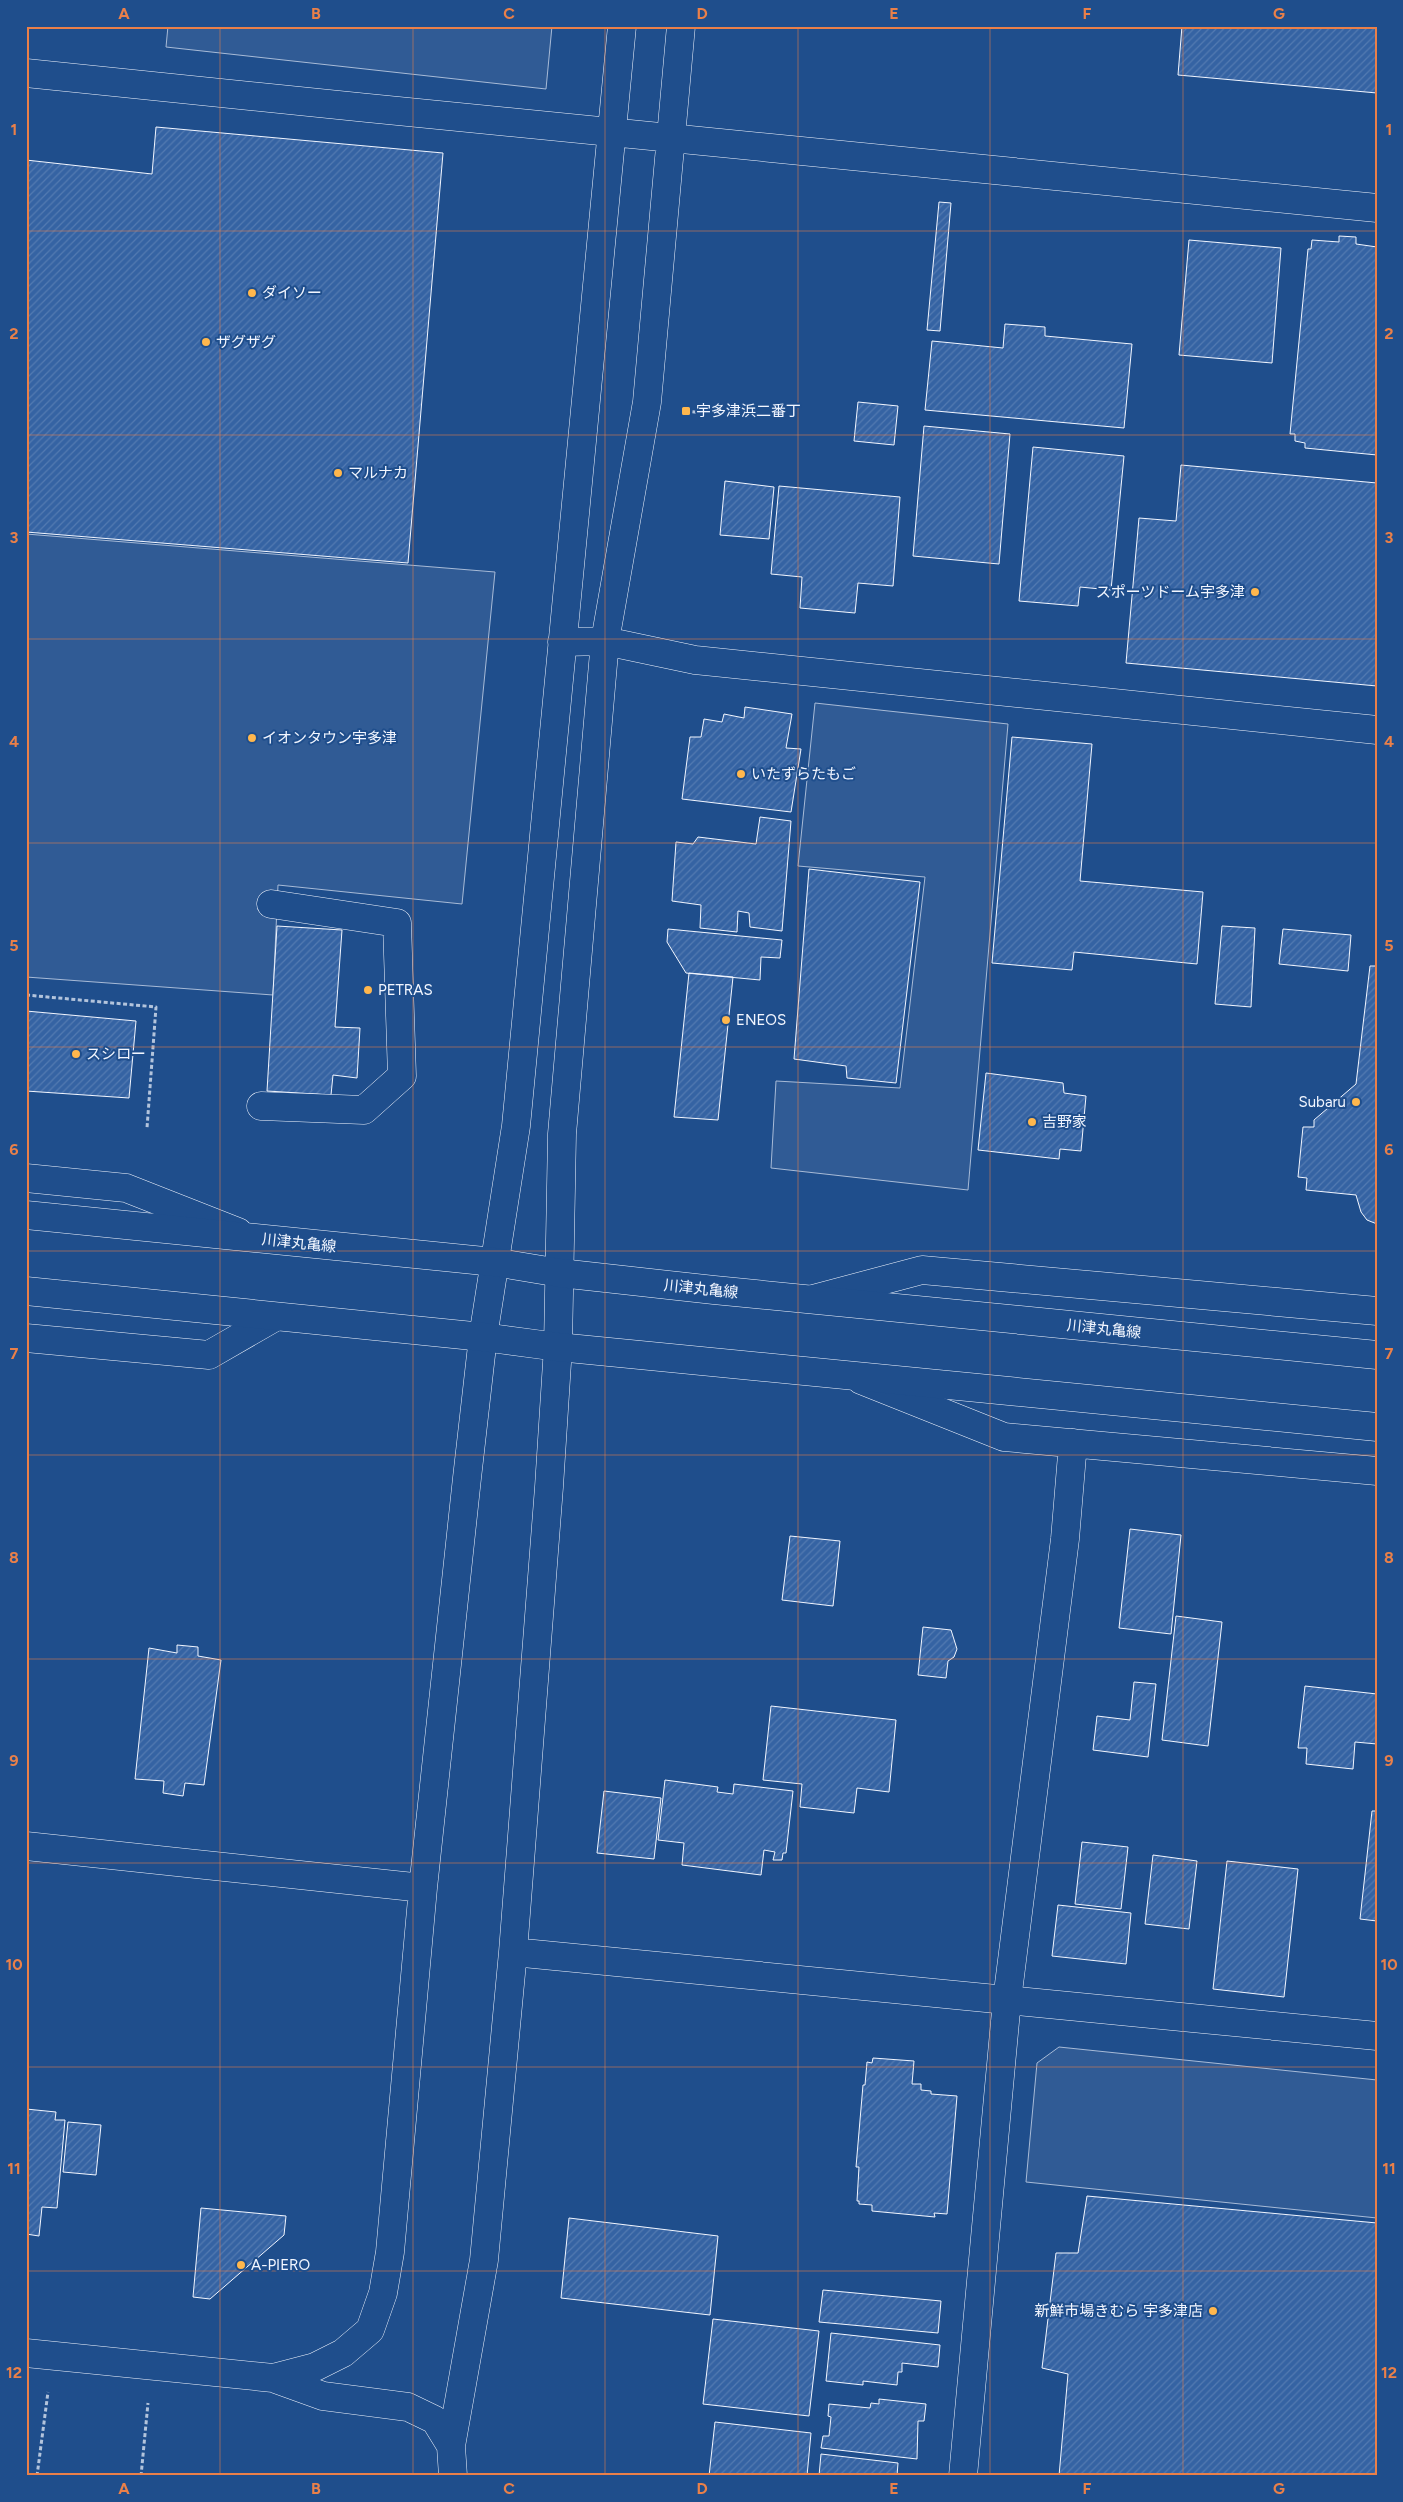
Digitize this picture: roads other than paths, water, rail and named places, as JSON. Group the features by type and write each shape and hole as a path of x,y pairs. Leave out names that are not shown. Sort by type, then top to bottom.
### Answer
{"street":[{"path":"273,2378 315,2367 343,2352 370,2330 383,2293 390,2252 423,1888 483,1337 516,1126 622,26"},
{"path":"453,2476 451,2446 484,2260 513,1952 550,1487 558,1346 562,1134 605,641 647,402 681,26"},
{"path":"26,73 571,130 613,132 1377,208"},
{"path":"562,642 605,641 695,660 1377,730"},
{"path":"261,1106 364,1110 402,1076 397,924 271,904"},
{"path":"26,1178 126,1188 252,1238"},
{"name":"川津丸亀線","path":"26,1215 494,1262 560,1273 809,1300 1377,1355"},
{"path":"809,1300 922,1270 1377,1311"},
{"path":"26,1291 851,1376 1377,1427"},
{"path":"26,1338 209,1355 275,1316"},
{"path":"851,1376 1004,1437 1377,1471"},
{"path":"963,2476 1007,2000 1065,1539 1072,1444"},
{"path":"26,1846 423,1888"},
{"path":"513,1952 1377,2036"},
{"path":"26,2353 273,2378 322,2396 408,2407 434,2420 451,2446"}],"place":[{"name":"ダイソー","path":"252,293"},
{"name":"ザグザグ","path":"206,342"},
{"name":"宇多津浜二番丁","path":"686,411"},
{"name":"マルナカ","path":"338,473"},
{"name":"スポーツドーム宇多津","path":"1255,592"},
{"name":"イオンタウン宇多津","path":"252,738"},
{"name":"いたずらたもご","path":"741,774"},
{"name":"PETRAS","path":"368,990"},
{"name":"ENEOS","path":"726,1020"},
{"name":"スシロー","path":"76,1054"},
{"name":"Subaru","path":"1356,1102"},
{"name":"吉野家","path":"1032,1122"},
{"name":"A-PIERO","path":"241,2265"},
{"name":"新鮮市場きむら 宇多津店","path":"1213,2311"}]}
